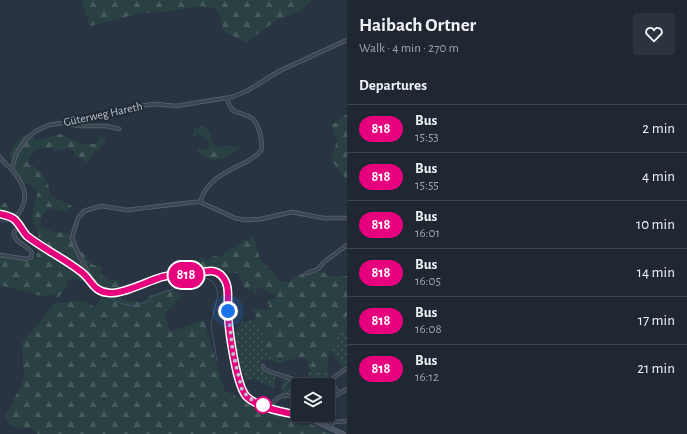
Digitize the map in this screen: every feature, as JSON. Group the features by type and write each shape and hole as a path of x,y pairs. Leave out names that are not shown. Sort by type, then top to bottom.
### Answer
{"main road":[{"path":"0,214 14,219 18,227 28,236 80,271 90,283 103,292 116,293 145,282 168,276 208,271 219,274 228,286 228,311 232,346 242,390 249,398 270,408 291,414"},
{"path":"316,422 343,434"}],"street":[{"name":"Güterweg Hareth","path":"12,169 16,154 29,136 48,125 137,106 155,104 176,106 227,98 241,93 279,71 347,40"},
{"path":"200,202 206,188 214,180 255,156 262,149 255,120 249,116 234,112 227,98"},
{"path":"62,122 71,125 102,126 119,129"},
{"path":"0,157 5,164 12,169 22,185 26,195 20,212 14,219"},
{"path":"90,283 91,279 72,238 80,214 84,211 101,206 127,210 186,202 200,202 235,218 245,220 261,219 292,212 328,218 347,218"},
{"path":"0,255 27,259 32,256 29,249 14,237 14,233 18,227"},
{"path":"307,273 318,269 324,262 347,245"},
{"path":"263,366 264,369 291,379"},
{"path":"333,378 347,368"},
{"path":"335,388 339,393"},
{"path":"335,396 347,389"},
{"path":"270,408 274,401 282,396 291,396"},
{"path":"329,427 334,422 347,421"}],"green space":[{"path":"81,0 312,0 299,12 277,20 247,42 224,32 220,16 214,8 201,6 166,12 141,13 90,26"},
{"path":"347,114 347,180 331,160 337,141 332,125"},
{"path":"203,126 210,131 212,142 216,147 240,146 236,151 224,158 211,160 205,158 200,154 197,148 204,150 209,148 208,141 200,135 194,136 193,134 195,132 193,129"},
{"path":"24,134 28,137 31,135 37,140 61,134 81,144 96,144 100,137 108,137 97,151 95,150 87,162 74,155 74,151 67,149 54,151 52,148 42,148 33,152 28,164 38,169 44,176 51,196 72,206 67,212 49,208 41,217 41,227 56,233 63,232 74,235 76,245 93,265 101,266 102,276 109,280 119,280 121,292 117,293 123,300 142,302 151,295 170,289 183,295 165,314 170,332 204,320 224,390 259,409 304,426 309,423 331,434 38,434 32,429 11,426 5,417 24,379 22,343 55,303 85,301 95,308 104,293 90,283 71,278 65,284 67,286 58,298 52,294 45,297 0,285 0,255 29,258 31,255 37,260 36,254 40,252 32,244 36,241 39,235 32,217 38,191 34,190 29,181 23,185 15,172 14,165 9,156 13,147"},
{"path":"6,203 11,215 0,212 0,204"},
{"path":"250,236 254,238 260,259 276,275 279,281 290,282 301,274 312,272 326,273 327,276 347,276 347,331 340,332 332,346 327,367 328,372 310,370 305,357 288,360 279,364 271,360 253,309 266,310 270,305 267,302 270,299 275,299 277,296 261,287 258,287 255,295 252,289 245,289 238,273 229,273 218,267 216,270 201,271 198,269 199,266 192,267 190,264 203,257 208,260 214,256 221,257 224,253 246,240 250,241"},
{"path":"257,319 271,360 263,360 259,365 263,370 276,376 274,389 253,378 247,382 241,367 238,367 232,335 242,322"},
{"path":"345,331 347,333 347,365 343,367 330,350 340,332"},
{"path":"310,370 327,372 330,378 307,378"},
{"path":"283,377 291,380 291,395 281,395"}],"waterway":[{"path":"0,221 11,222 16,227"},
{"path":"18,230 63,265 74,270 84,278 96,293 120,303 133,306 147,302 153,296 180,287 199,276 212,281 218,294 211,325 217,361"}],"bus line":[{"name":"818","path":"0,214 14,219 28,236 80,271 86,276 93,286 104,292 112,294 124,291 154,279 173,275 208,271 219,274 228,286 228,311 233,353 244,394 252,400 278,412 291,414"}],"route":[{"path":"228,311 233,353 242,390 249,398 263,405"}]}
